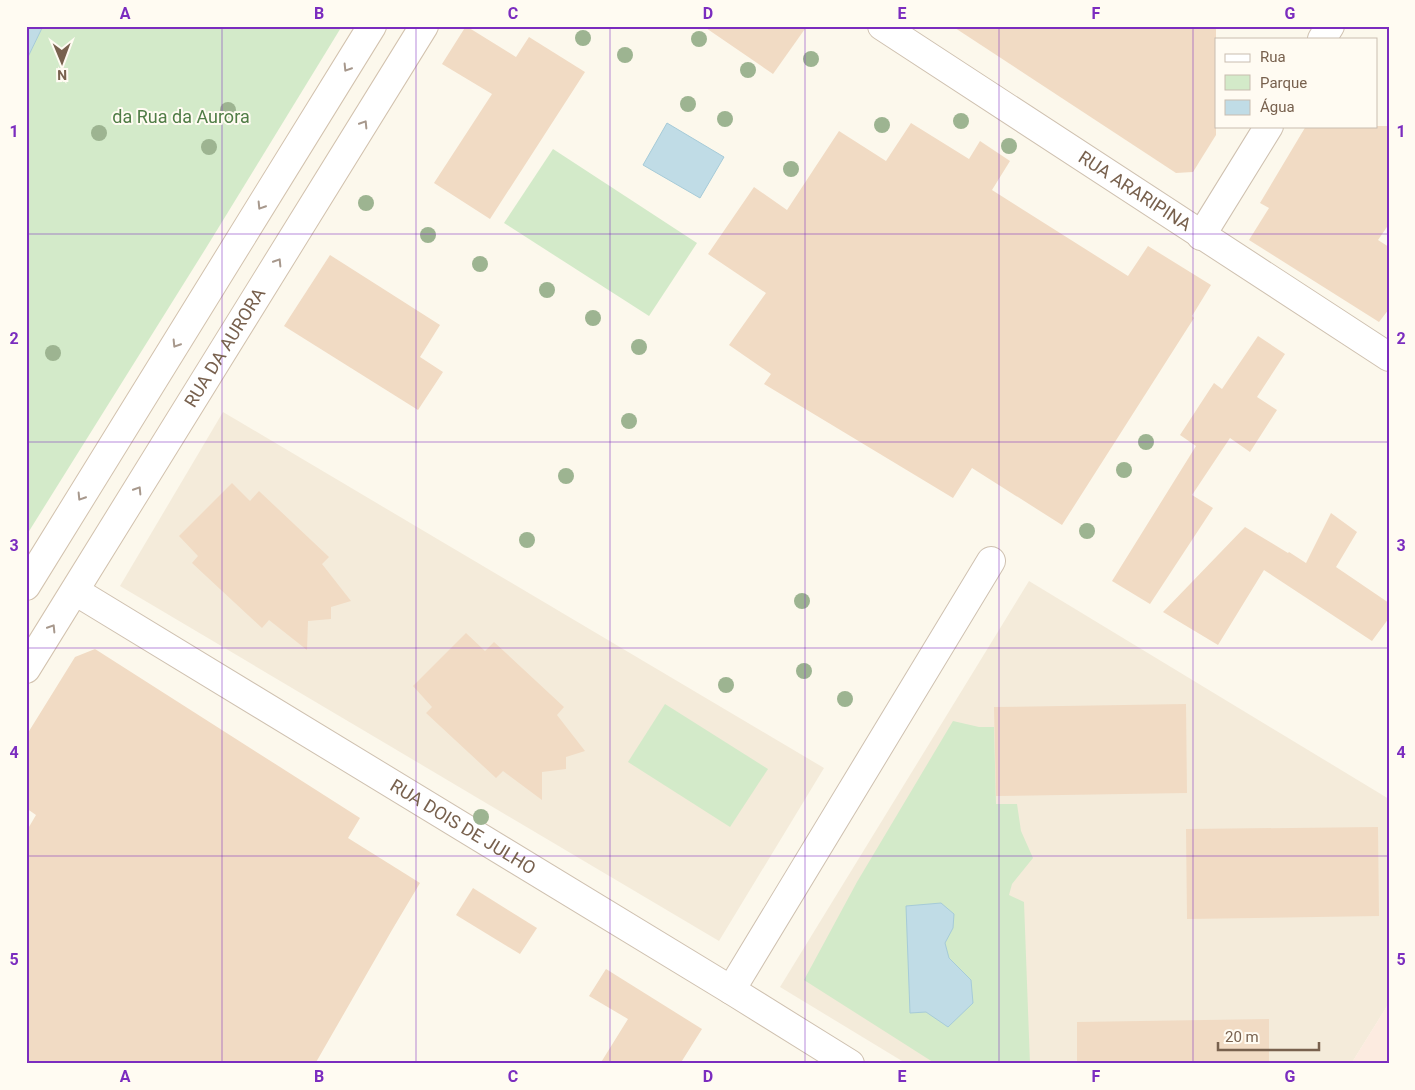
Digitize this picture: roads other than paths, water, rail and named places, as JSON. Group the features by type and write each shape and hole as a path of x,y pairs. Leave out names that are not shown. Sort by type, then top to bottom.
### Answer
{"street":[{"path":"26,586 372,26"},
{"name":"RUA DA AURORA","path":"26,669 424,26"},
{"name":"RUA ARARIPINA","path":"882,26 1389,357"},
{"path":"1323,38 1330,26"},
{"path":"1201,236 1268,128"},
{"path":"732,990 991,561"},
{"name":"RUA DOIS DE JULHO","path":"75,591 732,990 850,1064"}],"water":[{"path":"26,26 43,26 26,61"},
{"path":"667,123 724,157 700,198 643,165"},
{"path":"941,903 954,914 953,928 945,943 949,958 971,980 973,1003 948,1027 926,1012 910,1013 906,906"}],"park label":[{"name":"da Rua da Aurora","path":"181,117"}]}
